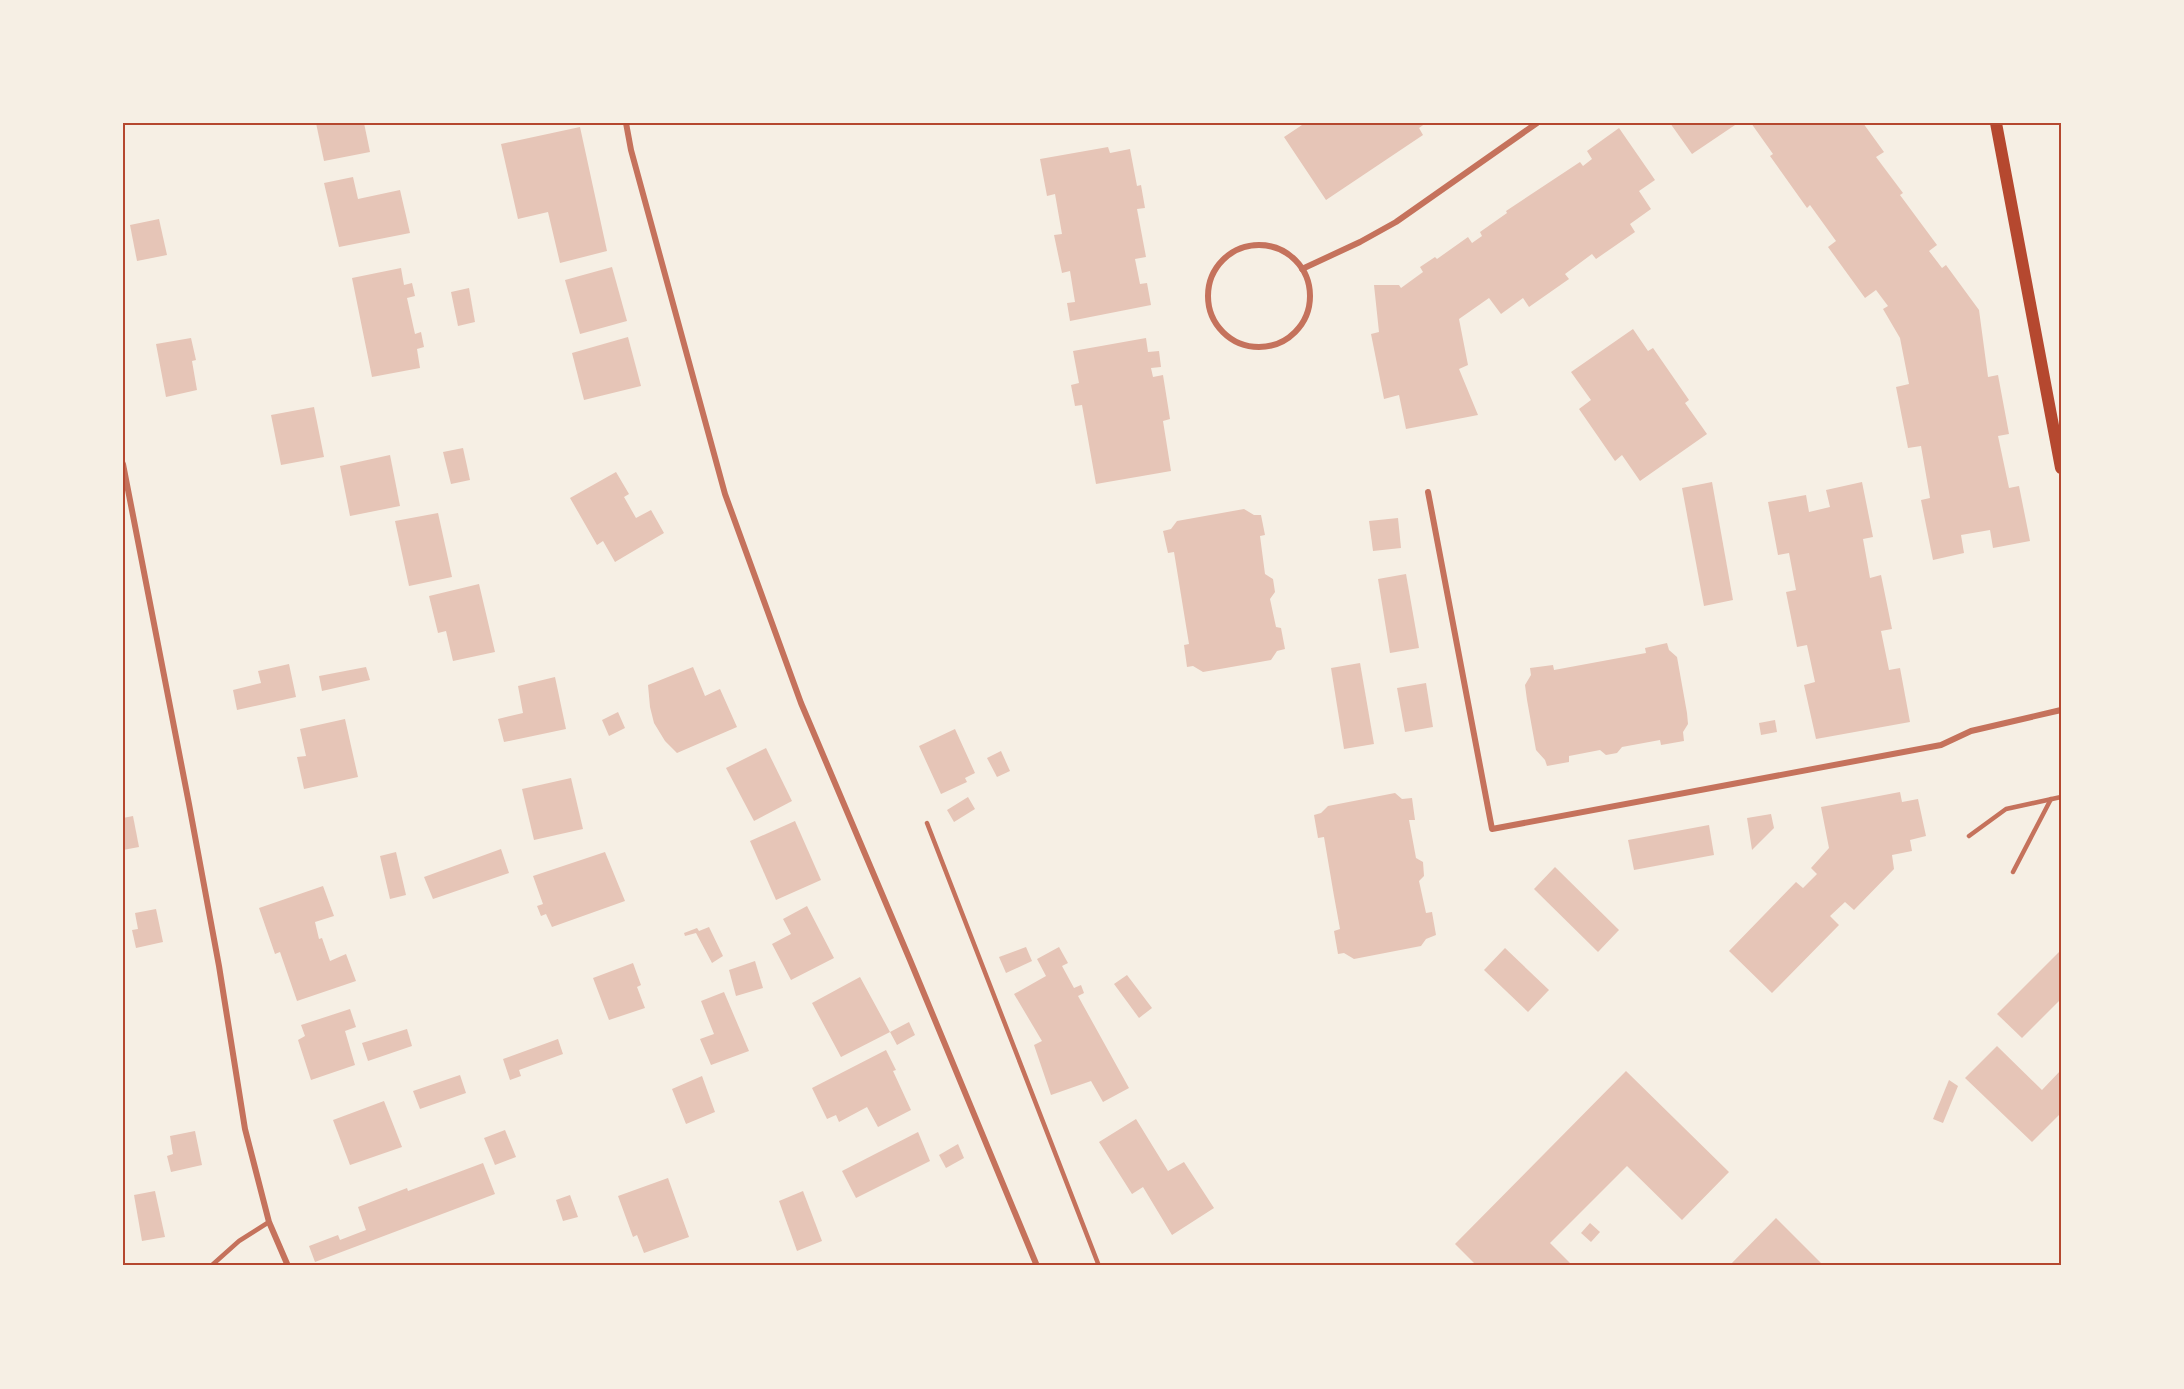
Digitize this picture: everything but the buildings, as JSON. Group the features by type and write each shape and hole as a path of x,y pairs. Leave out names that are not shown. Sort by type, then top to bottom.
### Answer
{"main road":[{"path":"1996,123 2061,468"}],"street":[{"path":"626,123 631,150 725,495 801,703 1037,1266"},
{"path":"1302,269 1396,222 1537,123"},
{"path":"1263,244 1278,248 1292,256 1302,269 1308,284 1310,299 1306,315 1298,328 1286,339 1271,345 1256,346 1240,343 1226,335 1216,323 1209,308 1208,292 1212,277 1220,263 1232,253 1247,246 1263,244"},
{"path":"123,464 219,966 245,1129 269,1222 288,1266"},
{"path":"1428,492 1492,829 1941,746 1971,731 2061,710"}],"lane":[{"path":"1969,836 2006,809 2061,797"},
{"path":"2013,872 2050,799"},
{"path":"927,823 1099,1266"},
{"path":"211,1266 239,1241 269,1222"}]}
